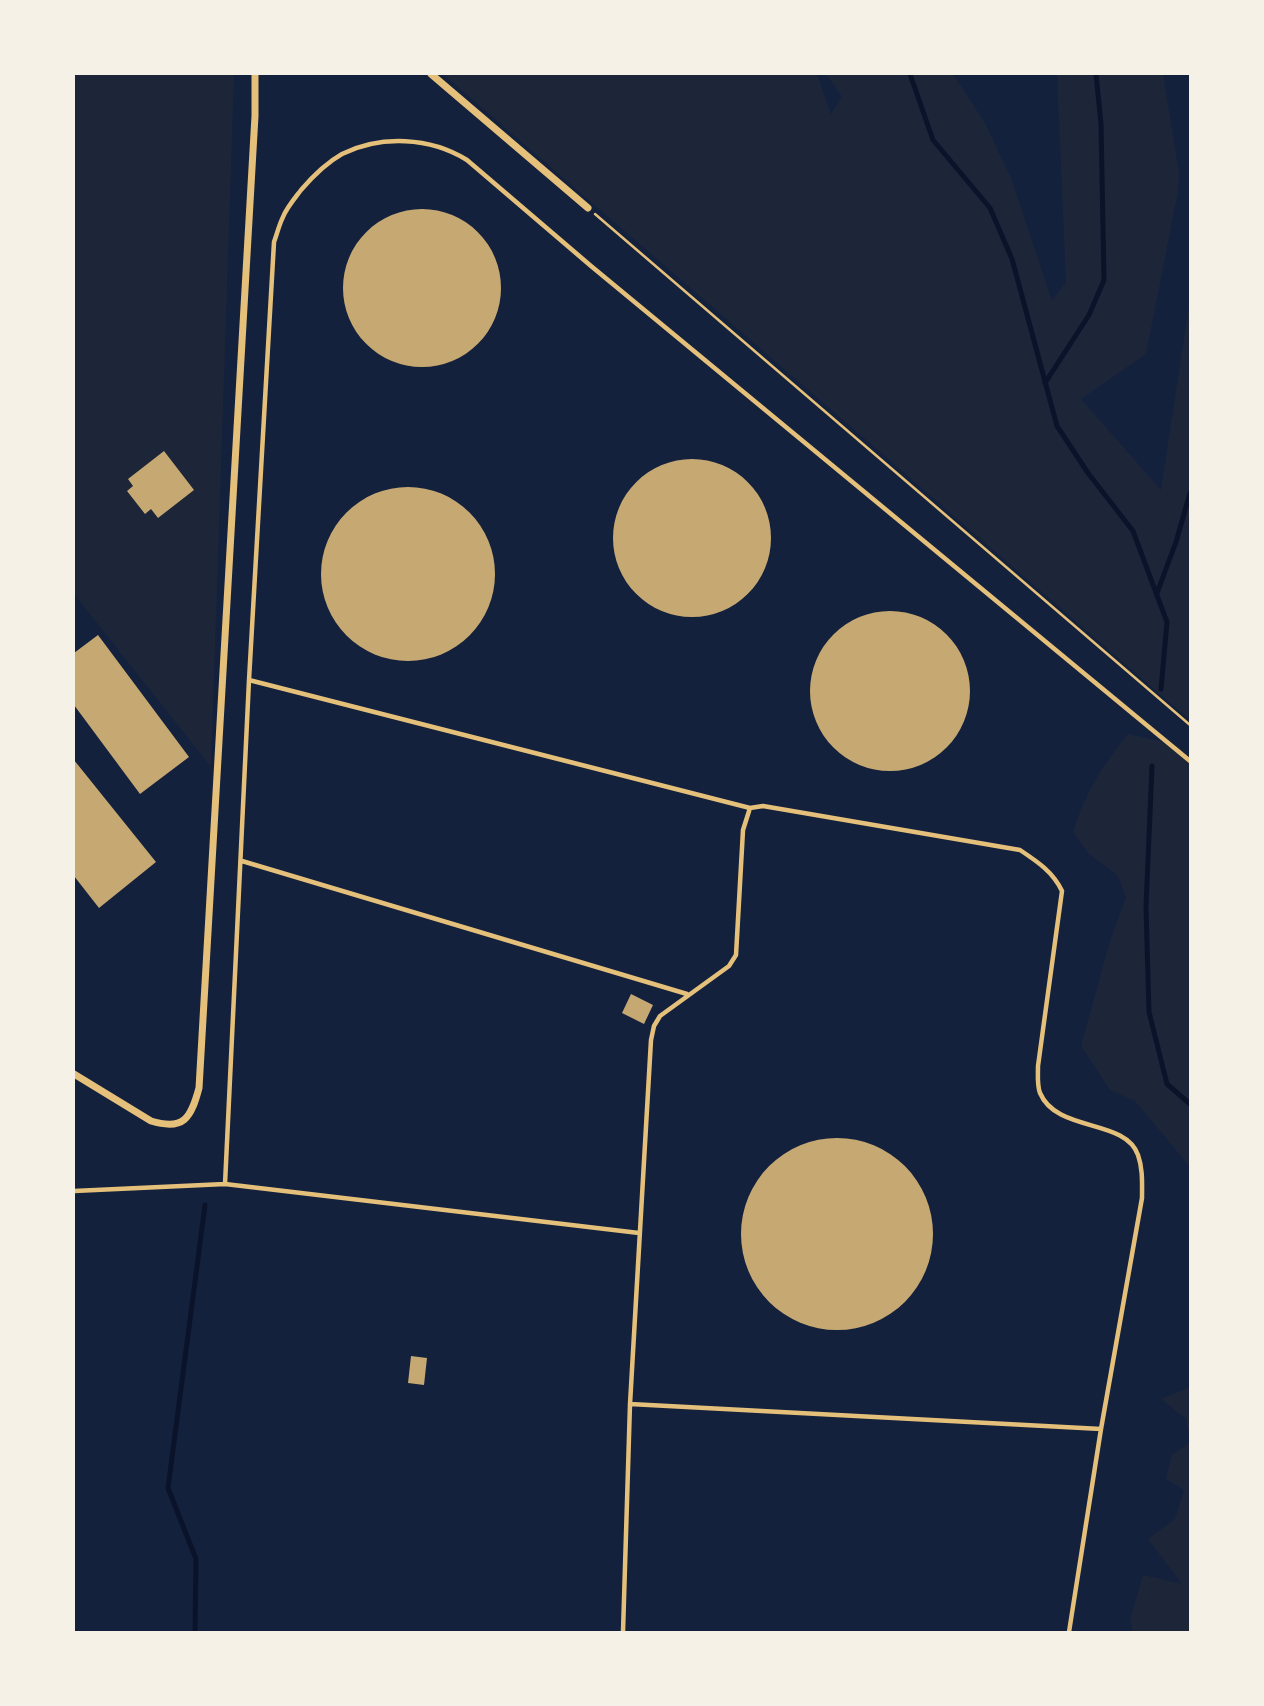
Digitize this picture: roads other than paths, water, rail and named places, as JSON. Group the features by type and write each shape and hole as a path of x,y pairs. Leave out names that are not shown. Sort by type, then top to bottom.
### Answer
{"street":[{"path":"74,1074 151,1121 165,1125 184,1122 193,1111 199,1088 256,117 255,74"},
{"path":"431,74 588,208"}],"lane":[{"path":"225,1184 249,680 274,243 283,215 296,196 317,172 342,155 370,144 391,141 419,142 450,149 467,160 591,266 1191,761"},
{"path":"249,680 750,808 763,806 1020,850 1042,864 1057,881 1062,891 1062,901 1038,1066 1040,1092 1050,1109 1068,1119 1099,1127 1123,1138 1137,1152 1142,1173 1142,1198 1101,1429 1069,1633"},
{"path":"623,1633 630,1404 652,1033 660,1016 729,966 736,955 743,830 750,808"},
{"path":"242,861 688,995"},
{"path":"74,1191 225,1184 639,1233"},
{"path":"630,1404 1101,1429"}],"waterway":[{"path":"910,74 933,140 990,208 1012,259 1057,426 1088,473 1133,531 1167,622 1161,689"},
{"path":"1045,383 1089,315 1104,280 1101,124 1096,74"},
{"path":"1157,593 1190,493"},
{"path":"1152,766 1146,907 1149,1012 1167,1084 1190,1104"},
{"path":"195,1632 196,1559 168,1488 205,1205"}]}
